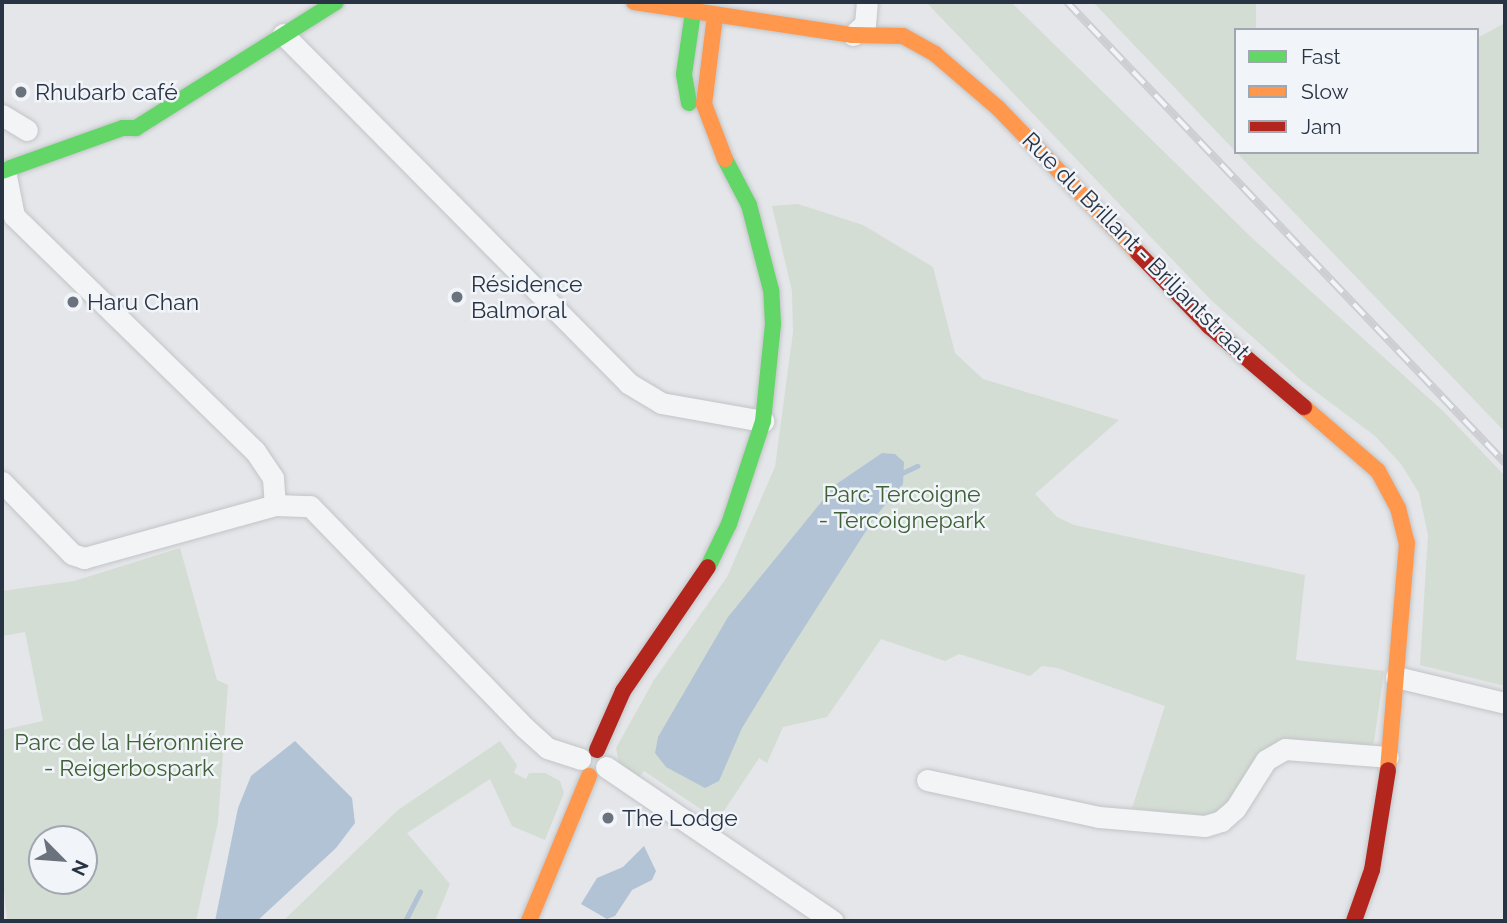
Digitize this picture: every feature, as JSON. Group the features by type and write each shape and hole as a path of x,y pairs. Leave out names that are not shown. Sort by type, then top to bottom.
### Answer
{"street":[{"path":"275,505 273,478 255,450 14,216 3,171 19,175 105,153 136,128 336,2"},
{"name":"Rue du Brillant - Briljantstraat","path":"634,2 853,35 876,45 923,48 981,91 1209,326 1378,471 1398,508 1407,543 1408,579 1382,826 1354,921"},
{"path":"853,35 865,24 867,2"},
{"path":"693,12 684,74 687,96 699,125 715,140"},
{"path":"529,921 623,691 709,565 729,524 763,421 773,324 766,262 749,205 715,140 703,84 715,16"},
{"path":"283,34 628,383 661,403 763,421"},
{"path":"2,115 27,130"},
{"path":"2,482 72,554 84,558 275,505 304,503 316,511 547,748 593,763 833,921"},
{"path":"1396,677 1505,703"},
{"path":"927,780 1099,817 1205,826 1221,821 1235,808 1266,760 1285,749 1388,757"}],"green space":[{"path":"926,2 1011,2 1252,238 1444,412 1505,476 1505,686 1420,665 1428,535 1419,493 1401,464 1375,436 1303,382 1212,301"},
{"path":"1093,2 1256,2 1256,28 1234,28 1234,150"},
{"path":"1505,23 1505,432 1238,154 1479,154 1479,37"},
{"name":"Parc Tercoigne - Tercoignepark","path":"798,204 863,225 933,267 955,353 983,379 1119,420 1035,494 1057,517 1074,525 1305,575 1296,660 1384,671 1374,742 1370,746 1295,741 1214,814 1198,817 1132,808 1165,706 1057,668 1042,666 1030,676 959,654 945,661 881,639 827,717 783,727 767,763 759,758 720,817 723,824 644,771 635,782 619,764 616,748 654,680 727,577 775,467 793,332 792,291 772,206"},
{"name":"Parc de la Héronnière - Reigerbospark","path":"180,548 217,680 228,685 218,822 196,921 7,921 2,871 2,730 43,721 25,632 2,636 2,591 74,581"},
{"path":"500,741 517,765 514,773 526,779 529,773 545,773 560,781 564,793 545,840 512,826 490,779 407,833 450,884 435,921 283,921 398,810"}],"water":[{"path":"882,453 895,454 904,462 903,484 875,517 786,656 742,728 719,781 705,788 666,767 655,753 658,737 728,617 835,485"},
{"path":"295,741 352,798 355,823 336,848 257,921 215,921 238,808 251,776"},
{"path":"644,846 656,871 652,880 632,890 615,916 607,919 581,904 597,878 623,867"}],"waterway":[{"path":"902,473 917,466"},
{"path":"405,921 420,892"}],"railway":[{"path":"1067,2 1505,463"}],"traffic: fast":[{"path":"2,171 123,128 136,128 336,2"},
{"path":"689,103 684,74 693,12"},
{"path":"708,567 729,524 763,421 773,324 771,290 749,205 725,159"}],"traffic: slow":[{"path":"634,2 853,35 903,36 935,54 998,108 1138,253"},
{"path":"715,16 704,104 725,159"},
{"path":"1304,407 1378,471 1398,508 1407,543 1388,770"},
{"path":"529,921 589,776"}],"traffic: jam":[{"path":"1138,253 1209,326 1304,407"},
{"path":"597,750 623,691 708,567"},
{"path":"1354,921 1372,870 1388,770"}],"place":[{"name":"Rhubarb café","path":"21,92"},
{"name":"Résidence Balmoral","path":"457,297"},
{"name":"Haru Chan","path":"73,302"},
{"name":"The Lodge","path":"608,818"}]}
